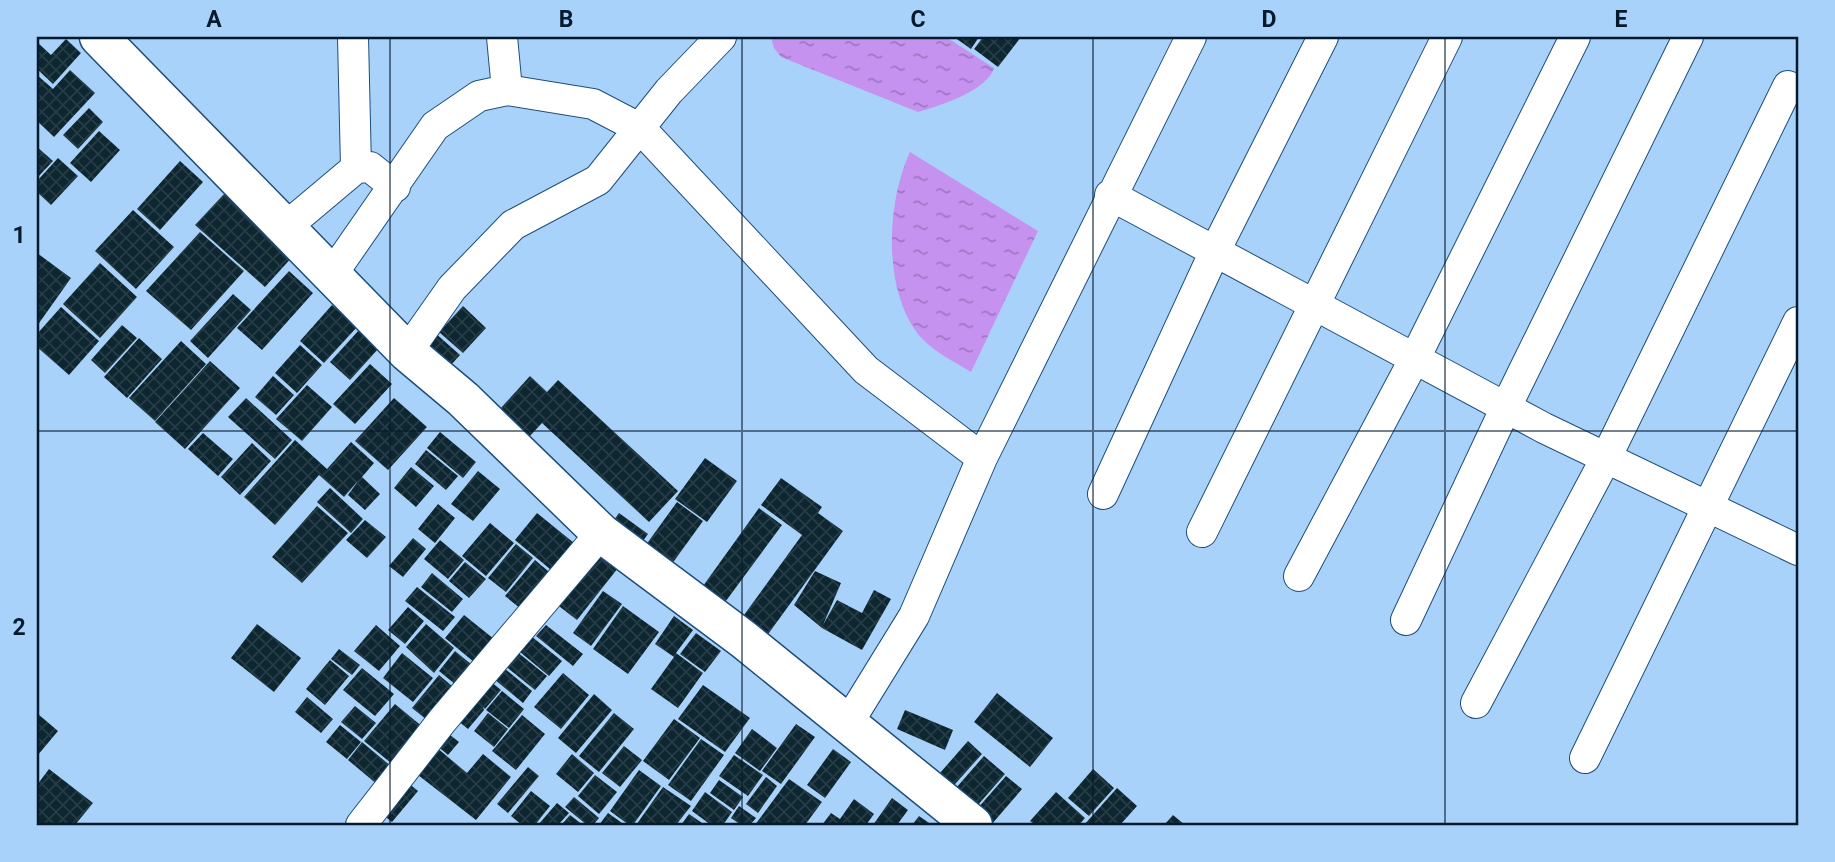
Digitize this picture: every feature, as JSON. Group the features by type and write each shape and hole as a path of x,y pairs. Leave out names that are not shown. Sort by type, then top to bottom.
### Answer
{"street":[{"path":"99,37 333,273 407,352 463,399 601,533 743,639 973,825"},
{"path":"353,37 356,169"},
{"path":"502,37 507,90"},
{"path":"407,352 452,288 513,226 598,180 669,91 721,37"},
{"path":"848,723 914,616 982,458 1189,37"},
{"path":"1103,494 1215,251 1323,37"},
{"path":"1202,532 1447,37"},
{"path":"1299,576 1415,358 1575,37"},
{"path":"1406,620 1506,407 1688,37"},
{"path":"1476,703 1606,458 1788,86"},
{"path":"333,273 435,126 479,96 507,90 593,104 641,129 866,370 982,458"},
{"path":"287,226 356,169 370,167 394,187"},
{"path":"1110,195 1506,407 1798,550"},
{"path":"1585,758 1798,322"},
{"path":"361,825 442,721 601,533"}],"water":[{"path":"771,37 946,37 994,68 982,84 972,90 949,102 918,112 781,57 774,48"},
{"path":"910,152 1038,231 971,372 941,354 921,337 905,311 897,290 893,266 893,218 902,172"}],"building":[{"path":"954,37 979,37 971,49"},
{"path":"983,37 1021,37 998,67 974,49"},
{"path":"66,39 81,53 53,84 37,69 37,42 51,55"},
{"path":"70,70 95,93 54,137 37,121 37,75 53,89"},
{"path":"89,108 103,122 78,149 63,135"},
{"path":"99,131 120,150 91,182 70,163"},
{"path":"37,147 53,161 37,178"},
{"path":"58,158 78,176 51,205 37,192 37,181"},
{"path":"180,161 203,182 160,230 137,209"},
{"path":"225,193 294,255 265,287 195,225"},
{"path":"133,210 174,247 136,289 95,251"},
{"path":"200,232 244,271 191,330 146,291"},
{"path":"37,253 71,278 37,326"},
{"path":"100,263 137,297 100,338 63,304"},
{"path":"289,271 313,293 262,350 237,328"},
{"path":"233,294 251,310 208,358 190,341"},
{"path":"332,305 357,327 324,363 300,341"},
{"path":"463,306 486,328 463,353 439,332"},
{"path":"61,307 99,341 69,375 37,347 37,334"},
{"path":"122,325 137,338 105,373 91,360"},
{"path":"359,330 379,348 350,380 330,362"},
{"path":"434,332 460,355 441,376 415,353"},
{"path":"139,338 162,359 127,398 104,377"},
{"path":"181,341 206,364 155,421 129,398"},
{"path":"300,345 322,365 297,393 275,373"},
{"path":"210,361 240,388 185,449 155,422"},
{"path":"370,364 392,384 355,424 333,404"},
{"path":"273,376 294,395 276,415 255,397"},
{"path":"530,376 547,392 558,380 678,491 649,522 542,423 518,449 489,421"},
{"path":"307,385 332,407 302,441 276,419"},
{"path":"246,398 292,440 275,459 228,417"},
{"path":"394,398 427,427 388,470 355,441"},
{"path":"440,432 476,462 463,478 427,448"},
{"path":"203,433 233,459 218,476 188,449"},
{"path":"295,440 327,469 351,442 374,463 362,477 380,494 365,510 348,495 358,481 344,497 319,475 275,525 244,497"},
{"path":"252,443 271,461 240,495 221,477"},
{"path":"426,450 458,476 446,490 415,464"},
{"path":"705,458 737,481 707,522 675,499"},
{"path":"411,467 434,486 416,507 394,488"},
{"path":"478,471 500,489 473,521 451,504"},
{"path":"781,478 822,507 818,513 843,531 761,644 736,626 802,535 761,505"},
{"path":"330,488 363,519 351,533 317,502"},
{"path":"677,502 703,521 669,568 643,549"},
{"path":"438,504 455,518 435,543 418,529"},
{"path":"317,506 348,533 302,583 272,557"},
{"path":"759,508 782,525 720,609 698,593"},
{"path":"537,513 579,547 556,574 515,540"},
{"path":"619,513 648,534 635,552 606,531"},
{"path":"365,520 386,537 367,558 346,540"},
{"path":"490,523 514,543 486,576 462,556"},
{"path":"413,538 426,549 403,577 389,566"},
{"path":"440,540 464,560 448,579 424,559"},
{"path":"516,544 533,558 506,592 488,578"},
{"path":"592,549 618,568 577,620 551,600"},
{"path":"535,560 555,577 526,613 505,596"},
{"path":"465,562 486,579 469,598 449,581"},
{"path":"815,571 841,583 823,625 837,600 862,613 874,590 891,599 862,650 822,628 794,605"},
{"path":"432,573 463,599 452,612 421,587"},
{"path":"417,587 455,617 443,631 405,601"},
{"path":"603,591 622,604 591,646 573,633"},
{"path":"623,606 659,632 628,674 593,649"},
{"path":"408,607 424,621 405,644 388,630"},
{"path":"464,615 499,643 480,667 445,638"},
{"path":"674,616 693,630 676,653 703,673 678,708 651,689 674,657 655,644"},
{"path":"257,624 301,658 274,692 231,658"},
{"path":"426,624 454,648 434,673 406,647"},
{"path":"376,625 400,646 379,671 354,651"},
{"path":"546,625 583,654 573,666 536,636"},
{"path":"526,632 562,661 549,676 514,647"},
{"path":"696,633 721,651 705,672 680,654"},
{"path":"511,647 547,676 535,690 499,661"},
{"path":"339,649 360,665 352,675 331,659"},
{"path":"455,651 477,669 461,689 439,671"},
{"path":"402,653 433,678 413,702 383,678"},
{"path":"330,660 349,676 325,705 306,689"},
{"path":"498,663 532,691 523,703 488,674"},
{"path":"362,668 394,694 375,716 343,690"},
{"path":"563,673 589,695 561,729 534,707"},
{"path":"439,675 459,692 432,724 412,708"},
{"path":"485,677 501,690 485,709 483,707 484,710 468,729 452,716"},
{"path":"703,685 750,718 725,752 678,719"},
{"path":"502,691 524,709 509,728 486,710"},
{"path":"997,693 1053,738 1030,767 974,722"},
{"path":"594,694 612,710 576,753 558,738"},
{"path":"307,697 333,719 321,733 295,712"},
{"path":"395,704 424,728 391,763 364,741"},
{"path":"355,706 376,723 362,739 341,722"},
{"path":"905,710 953,730 945,750 897,729"},
{"path":"488,713 508,729 494,747 474,731"},
{"path":"614,713 634,729 599,772 579,756"},
{"path":"38,714 58,731 37,756 37,716"},
{"path":"522,715 545,734 516,770 492,751"},
{"path":"674,719 700,738 669,780 643,761"},
{"path":"796,724 815,737 781,784 762,771"},
{"path":"340,725 361,742 347,759 326,742"},
{"path":"440,727 459,742 448,755 430,740"},
{"path":"752,729 777,748 760,771 735,753"},
{"path":"701,739 724,755 691,801 668,785"},
{"path":"968,741 982,754 947,793 933,781"},
{"path":"362,742 392,767 378,785 348,760"},
{"path":"430,742 467,773 483,754 511,777 476,820 409,768"},
{"path":"624,746 642,760 620,787 602,773"},
{"path":"833,749 851,762 825,798 807,785"},
{"path":"572,754 594,773 578,792 556,774"},
{"path":"734,755 763,775 748,796 719,776"},
{"path":"984,756 1005,774 970,814 949,796"},
{"path":"528,767 539,776 508,813 497,804"},
{"path":"49,769 93,803 75,825 37,825 37,785"},
{"path":"1093,769 1114,788 1089,816 1068,798"},
{"path":"639,770 661,786 633,825 629,825 610,811"},
{"path":"595,775 617,792 599,814 578,796"},
{"path":"1006,776 1022,789 991,825 970,817"},
{"path":"766,777 777,786 758,813 746,804"},
{"path":"402,778 418,791 392,822 377,810"},
{"path":"789,779 822,802 805,825 755,825"},
{"path":"719,780 743,797 734,810 710,793"},
{"path":"663,787 691,806 676,825 636,825"},
{"path":"1117,788 1137,806 1120,825 1084,825"},
{"path":"531,791 550,806 535,825 522,825 511,816"},
{"path":"705,792 732,812 723,825 711,825 692,811"},
{"path":"1056,792 1085,818 1079,825 1035,825 1030,821"},
{"path":"574,797 599,818 593,825 587,825 565,807"},
{"path":"892,798 908,810 897,825 873,825"},
{"path":"854,799 874,814 866,825 822,825 831,813 840,819"},
{"path":"557,803 569,813 558,825 538,825"},
{"path":"739,806 756,818 750,825 741,825 731,818"},
{"path":"608,813 625,825 599,825"},
{"path":"689,814 705,825 681,825"},
{"path":"570,815 583,825 561,825"},
{"path":"1173,815 1185,825 1164,825"},
{"path":"919,816 932,825 912,825"}]}
